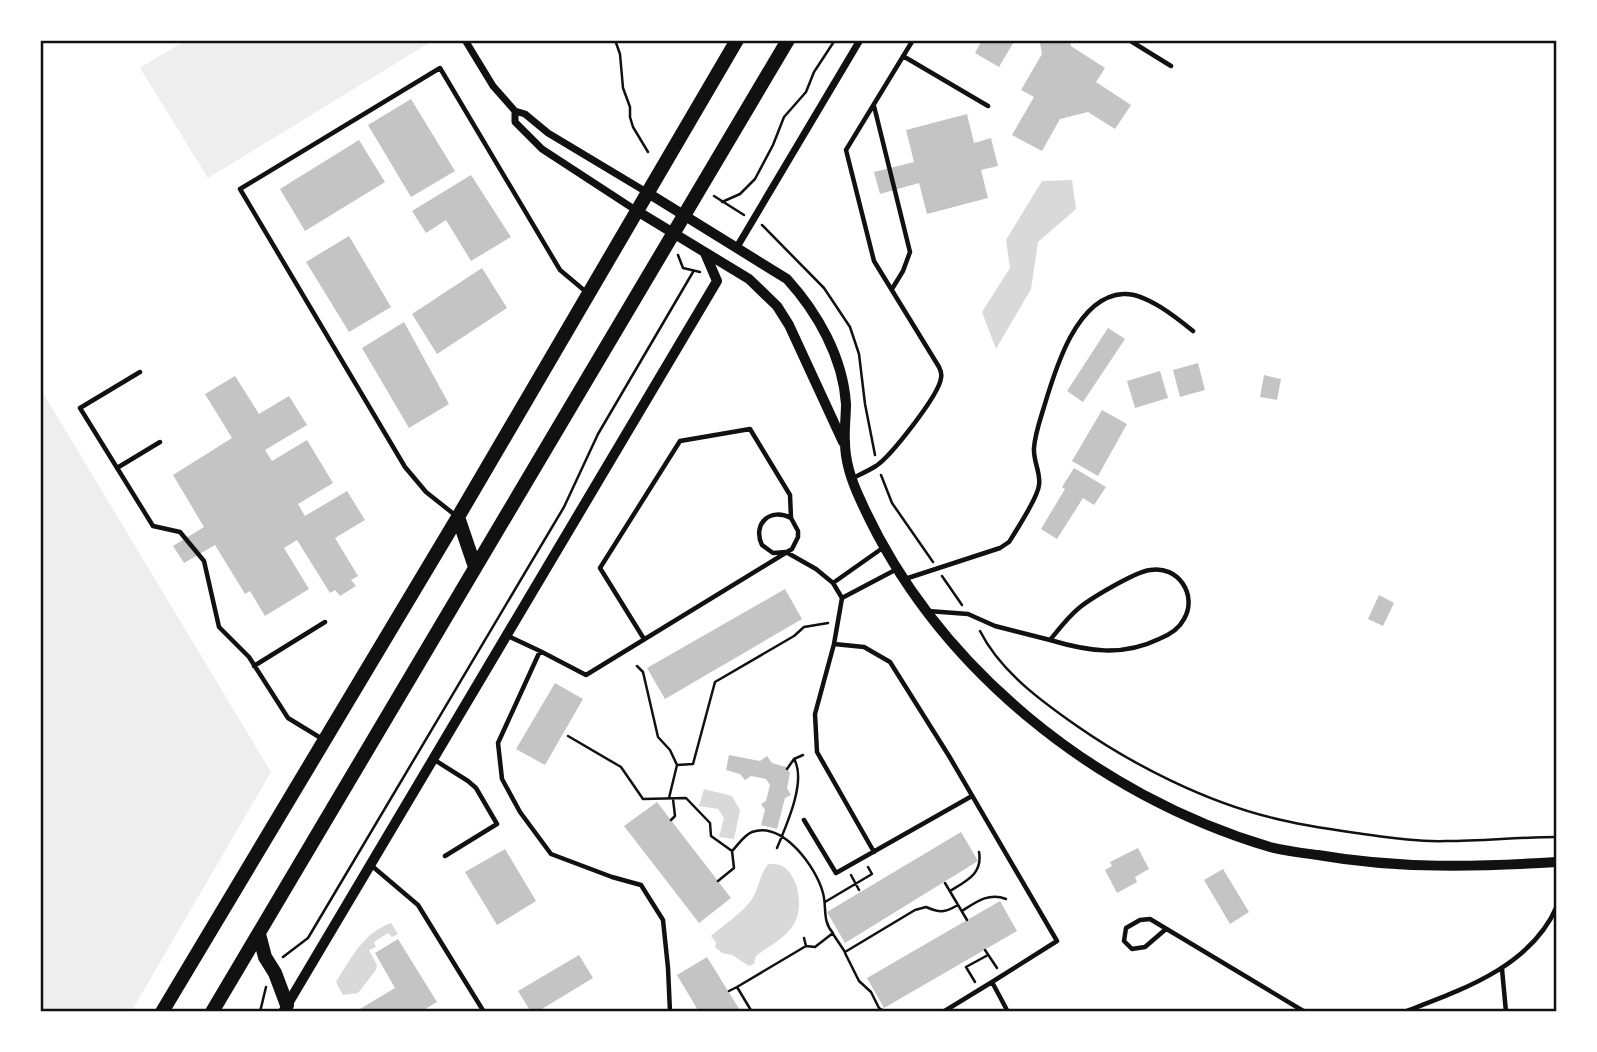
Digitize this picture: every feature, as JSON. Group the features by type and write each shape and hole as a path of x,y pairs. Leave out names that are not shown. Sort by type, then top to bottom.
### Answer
{"main road":[{"path":"162,1012 458,517 737,40"},
{"path":"212,1012 788,40"},
{"path":"458,517 475,567"},
{"path":"259,934 265,957 275,973 287,1009"}],"street":[{"path":"465,40 494,86 515,111 525,114 548,133 787,279 818,318 837,359 846,402 844,444"},
{"path":"737,247 860,40"},
{"path":"515,111 515,122 542,149 764,292 789,325 844,444 851,479 884,547 898,569 946,637 1028,718 1070,751 1123,783 1224,830 1272,847 1398,866 1557,862"},
{"path":"705,253 717,281"},
{"path":"717,281 744,277"},
{"path":"287,1009 432,759 717,281"}],"lane":[{"path":"851,479 877,465 893,448 918,419 942,376 874,261 846,150 912,40"},
{"path":"1129,40 1171,66"},
{"path":"903,56 988,106"},
{"path":"458,517 426,492 405,467 240,189 440,68 560,270 589,294"},
{"path":"873,105 910,252 892,289"},
{"path":"905,579 1000,548 1009,542 1040,487 1034,446 1053,377 1069,338 1098,303 1111,296 1126,293 1167,309 1193,331"},
{"path":"140,372 80,408 153,526 180,532 204,561 219,627 249,657 288,718 324,740"},
{"path":"644,639 600,568 680,441 750,429 790,495 791,518"},
{"path":"117,468 160,442"},
{"path":"506,635 586,676 644,639 786,552 792,549 798,537 797,526 791,518 774,514 763,520 758,530 760,541 765,549 773,553 786,552 816,569 833,583 842,598 834,643 815,714 817,752 874,852"},
{"path":"833,583 884,547"},
{"path":"842,598 898,569"},
{"path":"927,611 968,614 1004,629 1075,648 1116,652 1150,644 1175,630 1184,620 1188,596 1177,576 1165,570 1139,573 1079,608 1049,640"},
{"path":"254,666 325,622"},
{"path":"834,643 863,647 890,662 972,796 1056,942 943,1012"},
{"path":"540,651 498,743 502,779 520,812 551,853 612,877 641,885 663,920 670,1012"},
{"path":"432,759 476,788 497,824 445,856"},
{"path":"804,820 836,873 972,796"},
{"path":"371,865 418,905 484,1012"},
{"path":"1404,1012 1502,969 1551,919 1557,906"},
{"path":"1166,929 1145,947 1132,949 1124,941 1126,928 1140,920 1150,919 1305,1012"},
{"path":"1502,969 1506,1012"},
{"path":"992,982 1008,1012"}],"path":[{"path":"615,40 620,54 623,88 630,107 630,117 648,152"},
{"path":"714,196 722,202 740,194 755,179 784,117 806,92 814,72 835,40"},
{"path":"279,964 286,954 308,938 564,507 597,434 693,272 683,268 678,255"},
{"path":"677,765 693,764 715,682 794,636 804,627 828,623"},
{"path":"637,666 643,672 658,737 670,750 677,765 671,798 676,816 671,820"},
{"path":"568,736 621,767 643,799 686,798 710,823 711,836 732,851 734,868 718,881"},
{"path":"787,769 794,759 803,755"},
{"path":"777,848 796,792 797,764 794,759"},
{"path":"732,851 749,833 762,830 774,832 797,847 822,890 827,927 845,952 859,981 871,992 879,1008 886,1012"},
{"path":"950,891 976,873 981,862 979,852"},
{"path":"825,902 872,874 869,869"},
{"path":"849,873 859,890"},
{"path":"945,883 967,920"},
{"path":"962,911 990,896 999,896 1006,900"},
{"path":"845,952 915,910 926,907 946,913 958,905"},
{"path":"729,991 806,946 815,947 833,933"},
{"path":"804,938 806,946"},
{"path":"985,950 997,968"},
{"path":"980,989 967,967 988,955"},
{"path":"260,1012 269,983"},
{"path":"737,986 752,1012"}],"shaded area":[{"path":"186,40 434,40 208,178 140,68"},
{"path":"1072,180 1076,209 1038,242 1031,289 996,349 982,312 1010,268 1006,240 1042,181"},
{"path":"40,388 271,772 131,1012 40,1012"},
{"path":"704,789 732,796 740,810 734,839 719,837 724,818 718,809 699,806"},
{"path":"768,864 780,865 792,875 798,892 799,909 790,930 756,956 754,964 749,966 732,955 722,953 715,947 716,942 711,936 748,904"},
{"path":"391,923 398,934 392,937 388,933 374,942 376,947 369,950 377,965 376,970 358,993 343,995 336,982 353,955 373,933"}],"building":[{"path":"982,40 1015,40 999,67 975,53"},
{"path":"1070,40 1071,46 1105,68 1096,82 1131,105 1115,129 1088,112 1060,119 1042,151 1012,135 1034,97 1021,90 1042,54 1040,43"},
{"path":"411,99 455,171 411,197 368,125"},
{"path":"967,114 974,143 991,138 998,166 981,170 988,198 927,214 919,183 880,194 874,172 914,162 906,130"},
{"path":"359,140 385,182 305,231 280,189"},
{"path":"471,175 511,237 471,261 446,220 426,233 412,211"},
{"path":"349,236 391,307 349,332 306,262"},
{"path":"482,268 507,308 437,354 412,314"},
{"path":"404,322 449,404 409,428 362,348"},
{"path":"1108,328 1125,339 1083,402 1067,391"},
{"path":"1198,363 1205,390 1180,397 1173,370"},
{"path":"1160,371 1168,398 1135,408 1127,381"},
{"path":"1264,375 1281,379 1277,400 1260,397"},
{"path":"235,376 259,414 289,396 307,425 265,450 272,461 307,440 333,483 298,504 305,516 347,491 365,520 335,538 358,576 351,580 356,586 340,596 335,590 330,593 297,540 284,548 309,589 265,616 250,591 245,594 215,545 184,563 173,546 204,527 173,475 232,438 205,394"},
{"path":"1102,410 1127,424 1098,476 1072,461"},
{"path":"1074,468 1106,487 1094,505 1083,498 1057,539 1041,529"},
{"path":"785,589 802,619 665,699 647,668"},
{"path":"1379,595 1394,603 1383,626 1368,619"},
{"path":"555,683 583,699 545,765 516,749"},
{"path":"729,755 760,761 767,756 772,763 786,767 790,773 787,788 791,795 785,798 777,829 761,825 765,810 761,804 766,801 770,785 766,779 751,776 745,780 740,774 726,770"},
{"path":"657,802 731,898 699,923 624,826"},
{"path":"961,832 978,861 845,943 827,912"},
{"path":"1138,848 1149,869 1135,877 1137,882 1117,893 1105,870 1112,866 1110,862"},
{"path":"505,849 536,901 497,925 465,872"},
{"path":"1223,869 1249,912 1230,924 1204,880"},
{"path":"1000,901 1017,931 884,1008 867,978"},
{"path":"398,939 437,1002 420,1012 355,1012 395,988 375,953"},
{"path":"579,955 593,978 537,1012 531,1012 518,991"},
{"path":"707,957 741,1012 699,1012 677,975"}]}
